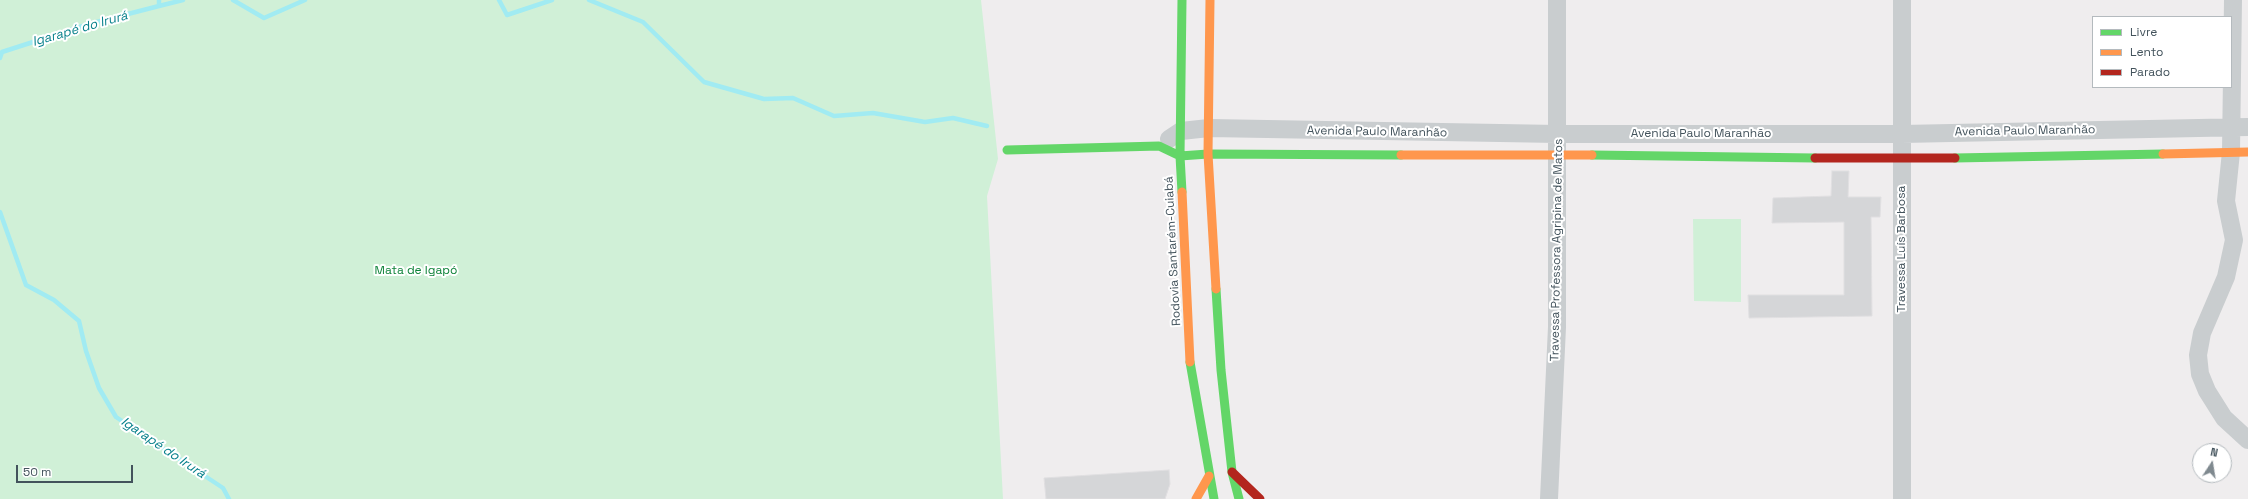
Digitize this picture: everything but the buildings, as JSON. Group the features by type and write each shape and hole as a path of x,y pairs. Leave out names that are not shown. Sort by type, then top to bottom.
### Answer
{"main road":[{"name":"Rodovia Santarém-Cuiabá","path":"1182,0 1180,156 1191,373 1214,499"},
{"path":"1210,0 1208,154 1221,370 1232,472 1239,499"},
{"name":"Avenida Paulo Maranhão","path":"1007,150 1159,146 1180,156 1208,154 1557,155 1902,159 2240,152"},
{"path":"1232,472 1260,499"},
{"path":"1196,499 1209,476"}],"street":[{"name":"Travessa Professora Agripina de Matos","path":"1549,499 1558,327 1558,0"},
{"name":"Travessa Luís Barbosa","path":"1902,0 1902,499"},
{"path":"2233,0 2240,152 2226,201 2234,240 2232,256 2226,277 2202,333 2198,355 2200,374 2207,391 2224,418 2248,440"},
{"name":"Avenida Paulo Maranhão","path":"1159,146 1181,131 1209,128 1558,134 1902,134 2240,127"}],"green space":[{"name":"Mata de Igapó","path":"0,0 981,0 998,159 987,196 1003,499 0,499"},
{"path":"1693,219 1741,219 1741,302 1694,301"}],"waterway":[{"name":"Igarapé do Irurá","path":"0,58 2,52 89,24 159,6 159,0"},
{"path":"159,6 183,0"},
{"path":"233,0 264,18 305,0"},
{"path":"499,0 507,15 552,0"},
{"path":"589,0 643,22 704,82 764,99 793,98 834,116 873,113 925,122 953,118 987,126"},
{"name":"Igarapé do Irurá","path":"0,212 26,285 54,300 79,321 86,351 99,388 116,417 223,488 229,499"}],"traffic: fast":[{"path":"1182,0 1180,156 1182,192"},
{"path":"1007,150 1159,146 1180,156 1208,154 1401,155"},
{"path":"1955,158 2163,154"},
{"path":"1592,155 1815,158"},
{"path":"1216,289 1221,370 1232,472 1239,499"},
{"path":"1190,362 1214,499"}],"traffic: slow":[{"path":"1210,0 1208,154 1216,289"},
{"path":"2163,154 2248,152"},
{"path":"1401,155 1592,155"},
{"path":"1182,192 1190,362"},
{"path":"1196,499 1209,476"}],"traffic: jam":[{"path":"1815,158 1955,158"},
{"path":"1232,472 1260,499"}]}
